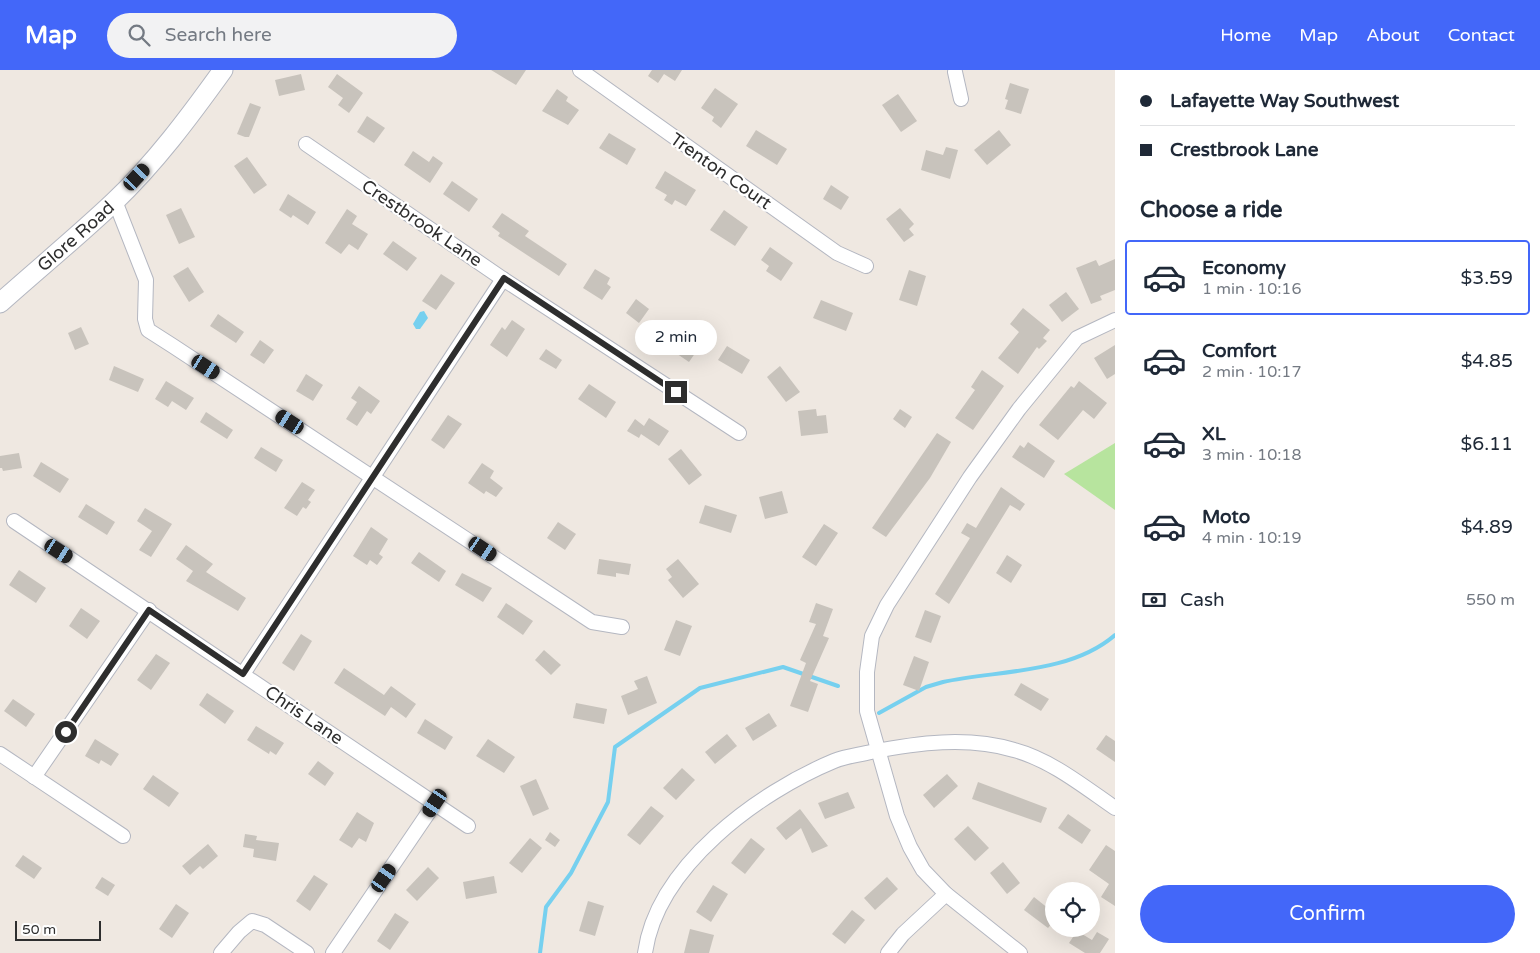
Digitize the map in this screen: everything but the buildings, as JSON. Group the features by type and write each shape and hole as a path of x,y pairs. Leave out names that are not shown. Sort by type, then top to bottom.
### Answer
{"street":[{"name":"Glore Road","path":"0,303 115,201 159,153 198,106 222,70"},
{"name":"Trenton Court","path":"580,70 837,252 866,266"},
{"path":"953,71 961,99"},
{"name":"Crestbrook Lane","path":"306,144 739,434"},
{"path":"115,201 146,280 145,319 148,330 373,476 592,622 622,627"},
{"path":"243,674 504,278"},
{"path":"1020,953 946,894 923,870 910,847 897,816 867,711 867,672 872,636 887,605 970,477 1020,409 1077,338 1115,320"},
{"name":"Chris Lane","path":"14,521 468,826"},
{"path":"34,777 149,610"},
{"path":"645,953 659,910 682,872 710,842 758,801 835,760 900,745 928,742 980,744 1013,749 1036,758 1064,773 1115,808"},
{"path":"0,754 123,836"},
{"path":"332,953 435,803"},
{"path":"888,953 903,934 946,894"},
{"path":"220,953 252,921 266,925 307,953"}],"green space":[{"path":"1115,443 1115,510 1064,474"}],"water":[{"path":"424,311 428,318 420,329 416,329 413,324 420,312"}],"waterway":[{"path":"879,713 926,687 964,678 1033,669 1055,664 1097,648 1115,635"},
{"path":"540,953 546,907 571,873 608,802 615,747 700,688 783,667 838,686"}],"route":[{"path":"66,732 149,610 243,674 504,278 676,392"}]}
